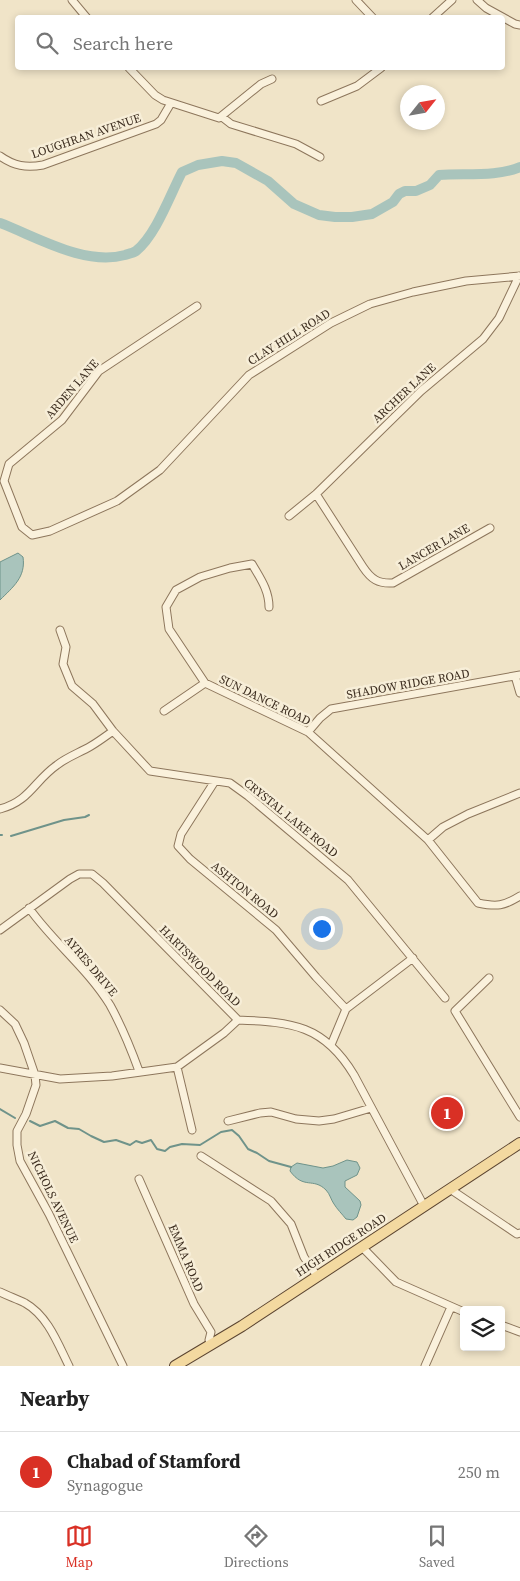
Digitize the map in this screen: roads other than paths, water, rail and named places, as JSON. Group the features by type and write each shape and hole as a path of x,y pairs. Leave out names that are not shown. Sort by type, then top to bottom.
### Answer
{"main road":[{"name":"HIGH RIDGE ROAD","path":"175,1366 362,1247 520,1143"}],"street":[{"path":"72,0 84,15"},
{"path":"356,0 370,15"},
{"path":"435,15 452,0"},
{"path":"478,0 486,8 499,15"},
{"path":"505,18 520,25"},
{"path":"132,70 155,95 163,100 211,116 222,117 232,124 296,144 320,157"},
{"path":"321,101 357,86 378,70"},
{"path":"222,117 261,84 272,79"},
{"name":"LOUGHRAN AVENUE","path":"0,156 18,166 43,165 156,124 161,120 171,103"},
{"name":"ARCHER LANE","path":"289,516 316,494 420,391 483,339 499,318 520,276"},
{"name":"CLAY HILL ROAD","path":"32,535 50,531 117,501 160,470 250,376 331,323 370,304 413,292 466,281 520,276"},
{"name":"ARDEN LANE","path":"32,535 22,527 4,481 9,464 62,420 99,371 197,306"},
{"name":"LANCER LANE","path":"316,494 366,572 378,582 393,583 490,528"},
{"name":"SUN DANCE ROAD","path":"269,607 269,596 252,564 200,577 176,590 166,607 169,629 205,683 308,732 428,840 478,903 495,906 510,902 520,896"},
{"name":"CRYSTAL LAKE ROAD","path":"60,630 66,647 63,664 72,686 93,704 113,731 150,771 230,784 248,796 348,880 445,998"},
{"path":"517,675 520,693"},
{"name":"SHADOW RIDGE ROAD","path":"308,732 331,709 517,675"},
{"path":"164,711 205,683"},
{"path":"0,808 13,804 25,797 40,779 56,766 72,755 90,747 113,731"},
{"name":"ASHTON ROAD","path":"215,781 181,834 178,846 190,859 276,930 346,1009"},
{"path":"428,840 443,827 520,793"},
{"name":"HARTSWOOD ROAD","path":"29,908 79,874 92,874 238,1020 276,1022 301,1027 320,1036 346,1061 424,1206"},
{"path":"0,930 29,908"},
{"name":"AYRES DRIVE","path":"29,908 42,926 88,976 109,1004 139,1071"},
{"path":"331,1045 346,1009 413,958"},
{"path":"489,978 455,1011 520,1117"},
{"name":"NICHOLS AVENUE","path":"0,1010 15,1024 35,1075 36,1085 26,1114 17,1131 16,1145 20,1161 49,1214 123,1366"},
{"path":"0,1068 60,1079 112,1076 177,1067 238,1020"},
{"path":"177,1067 192,1130"},
{"path":"228,1121 260,1112 272,1112 296,1119 334,1120 371,1108"},
{"path":"201,1156 271,1201 291,1224 304,1257 317,1276"},
{"name":"EMMA ROAD","path":"139,1179 194,1304 211,1332 209,1340 211,1344"},
{"path":"450,1189 509,1229 517,1234 520,1233"},
{"path":"362,1247 396,1282 460,1310"},
{"path":"0,1292 26,1303 39,1313 50,1328 69,1366"},
{"path":"425,1366 451,1307"},
{"path":"505,1326 520,1332"}],"water":[{"path":"18,553 23,557 20,576 14,586 0,600 0,562"},
{"path":"347,1160 357,1162 360,1168 357,1175 345,1181 345,1187 360,1201 361,1205 357,1217 353,1220 346,1219 321,1186 304,1182 295,1177 290,1171 291,1167 297,1163 323,1168"}],"waterway":[{"path":"0,223 77,253 93,257 109,257 125,255 136,251 143,244 162,214 182,172 198,165 222,161 236,163 268,181 294,204 319,215 335,217 372,214 393,202 399,194 405,191 416,191 430,185 439,175 502,172 520,167"},
{"path":"11,836 64,820 89,815"},
{"path":"0,1109 15,1118"},
{"path":"30,1121 40,1126 55,1121 68,1128 79,1129 104,1142 116,1140 130,1145 136,1141 142,1143 151,1140 157,1149 165,1151 170,1147 182,1144 200,1145 221,1132 232,1130 248,1149 269,1161 291,1167"}],"place":[{"name":"Chabad of Stamford","path":"447,1113"}]}
